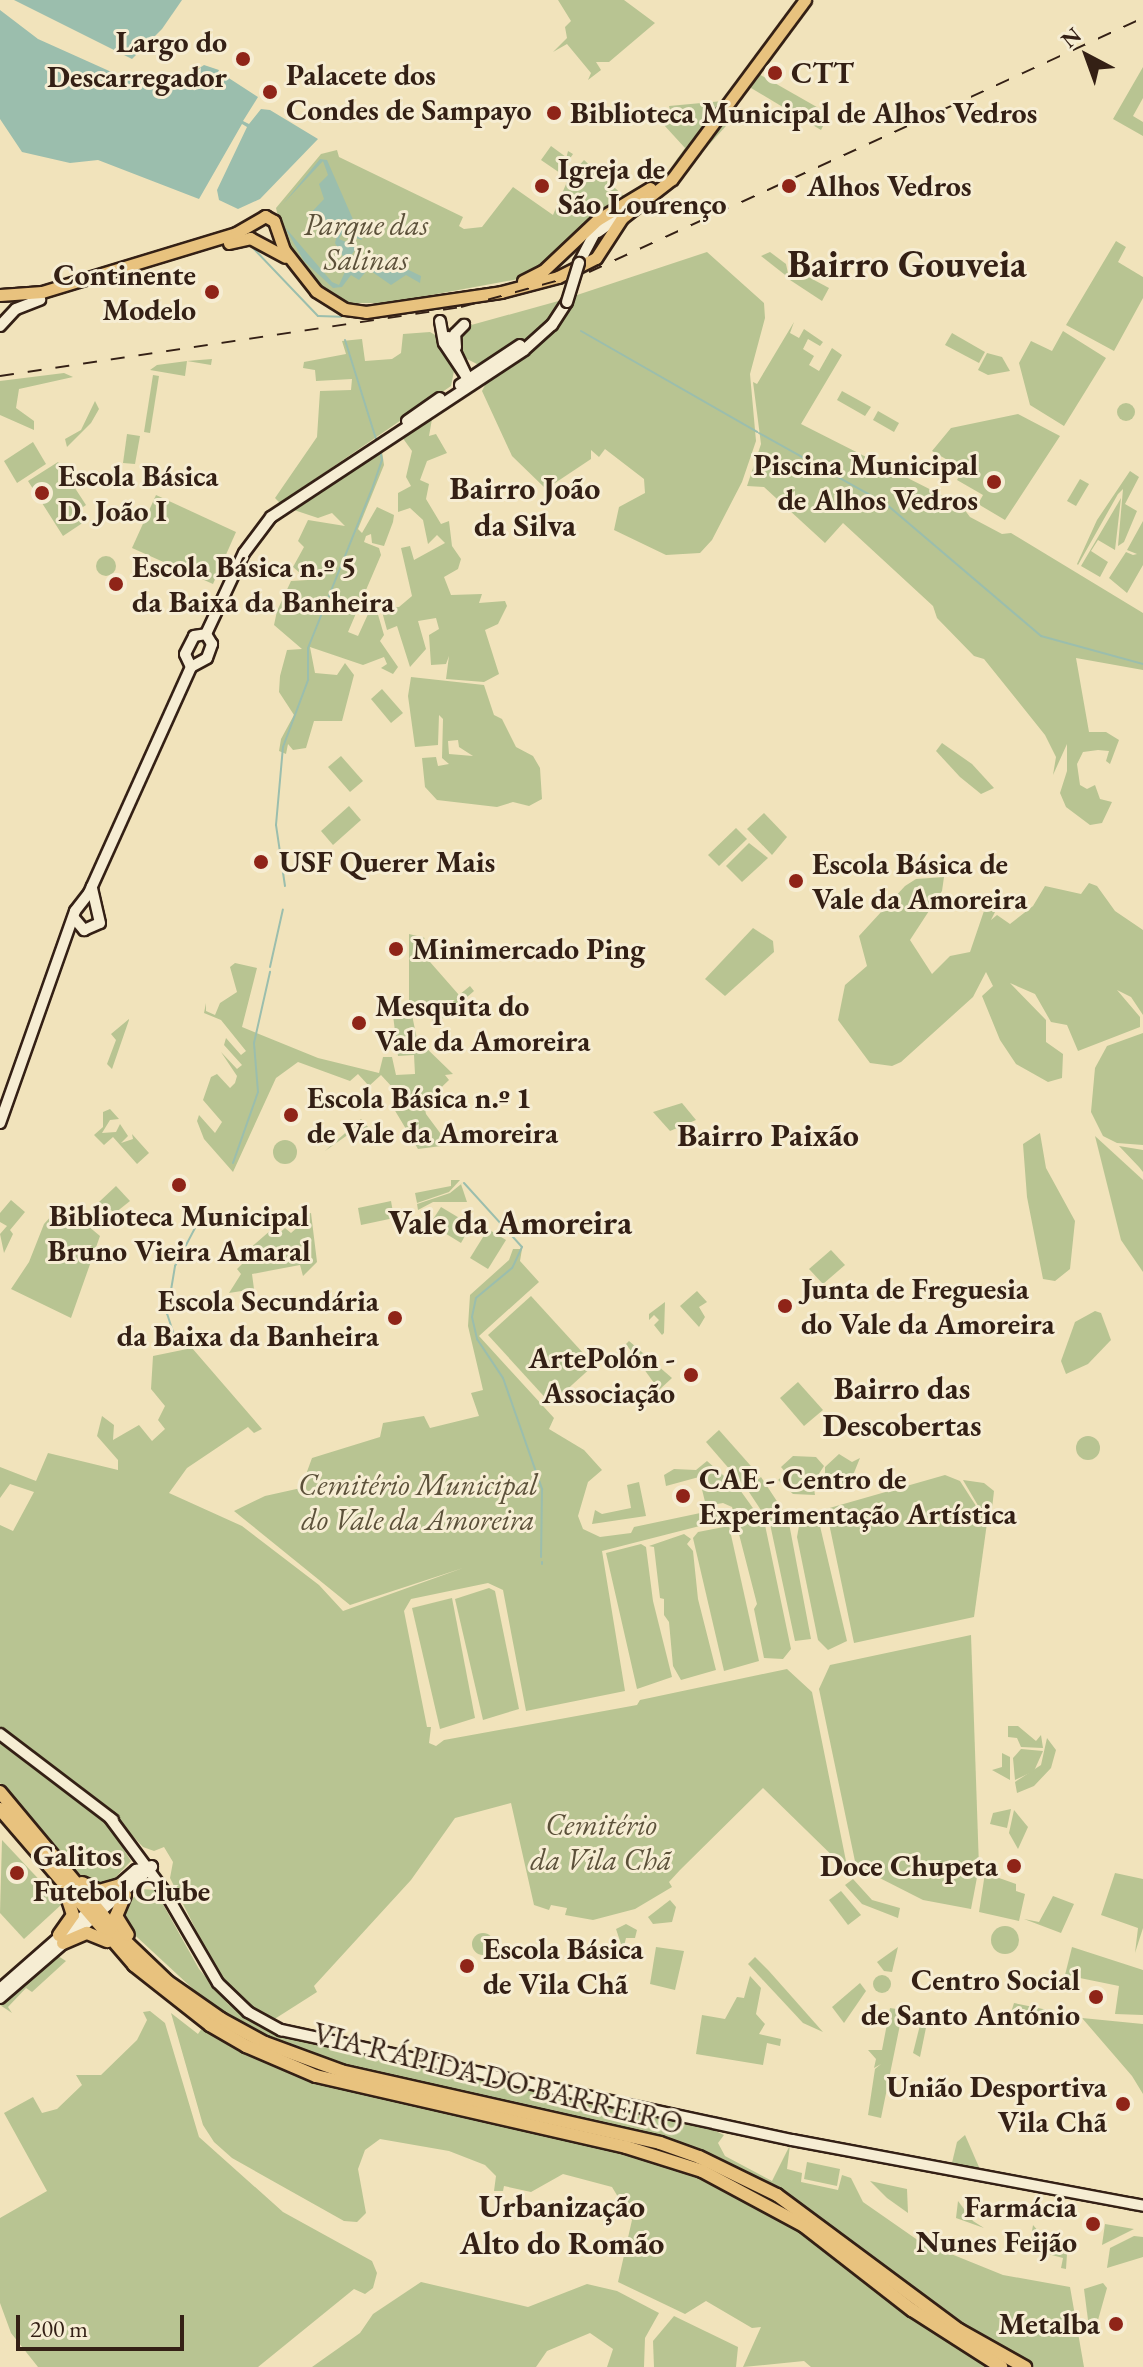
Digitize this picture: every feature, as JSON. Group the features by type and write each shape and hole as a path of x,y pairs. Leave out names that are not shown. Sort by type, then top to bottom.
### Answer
{"highway":[{"name":"VIA RÁPIDA DO BARREIRO","path":"0,1792 94,1912 142,1959 189,1997 265,2043 328,2067 660,2143 712,2163 814,2219 959,2330 1025,2367"},
{"name":"VIA RÁPIDA DO BARREIRO","path":"0,1809 62,1874"},
{"path":"62,1874 93,1891 123,1890 116,1909 120,1924 189,1997"},
{"path":"61,1939 73,1912 62,1874"},
{"name":"VIA RÁPIDA DO BARREIRO","path":"94,1912 120,1950 210,2025 284,2064 349,2085 663,2156 741,2188 804,2226 912,2310 1001,2367"},
{"path":"61,1939 90,1933 120,1950"}],"main road":[{"path":"580,258 602,228 672,179 805,0"},
{"path":"501,292 543,271 586,228 668,174 701,140"},
{"path":"206,634 244,553 264,524 552,325 567,302 580,258 596,227 623,205"},
{"path":"252,222 251,233 292,262 323,297 366,312 501,292 586,266 638,205"},
{"path":"0,295 42,292 236,233 268,216 292,262"},
{"path":"0,325 16,309 40,300 238,240 261,241 277,229"},
{"path":"0,303 40,300"},
{"path":"0,311 0,325"},
{"path":"441,325 470,383"},
{"path":"451,391 459,359 455,334 464,325"},
{"path":"366,453 451,391 470,383 498,359 552,325"},
{"path":"459,359 477,367 498,359"},
{"path":"191,667 185,658 194,636 206,634"},
{"path":"0,1123 79,906 92,886 191,667 207,658 212,644 206,634"},
{"path":"68,941 84,930 99,926 92,886"},
{"path":"79,906 89,903 98,907"},
{"path":"74,918 84,930"},
{"path":"0,1734 110,1818 184,1911 207,1966"},
{"path":"110,1818 149,1868 207,1966 232,1998 260,2020 290,2033 944,2171 1143,2206"},
{"path":"123,1890 133,1872 132,1849"},
{"path":"133,1872 149,1868"},
{"path":"136,1886 149,1868"},
{"path":"0,1989 123,1890 152,1883 165,1892"},
{"path":"0,1998 61,1939"}],"green space":[{"path":"558,0 624,0 655,23 609,62 596,62 601,70 588,80 591,73 567,44 553,52 567,38 565,27 571,21"},
{"path":"1143,67 1143,98 1133,116 1143,122 1143,136 1113,119"},
{"path":"757,73 829,114 821,130 746,85"},
{"path":"723,101 672,166 685,148 664,125 672,119 669,106"},
{"path":"727,111 735,116 677,180"},
{"path":"551,146 566,157 558,170 565,163 568,151 573,154 560,173 541,160"},
{"name":"Parque das Salinas","path":"337,150 339,157 463,217 459,226 464,229 482,227 513,187 553,215 569,177 584,160 626,198 524,278 388,303 344,303 320,288 296,260 282,235 276,208 321,154"},
{"path":"1116,241 1126,247 1118,262 1143,277 1143,298 1114,351 1066,325"},
{"path":"707,252 764,303 765,318 750,374 756,441 742,482 712,540 700,553 666,555 614,530 619,507 645,493 644,479 605,449 599,457 591,450 591,459 546,489 512,456 482,391 487,381 555,329 574,296"},
{"path":"770,252 786,264 789,278 761,256"},
{"path":"788,266 829,288 822,301 790,280"},
{"path":"562,300 538,332 479,365 465,358 458,342 464,327"},
{"path":"794,322 790,333 799,338 804,329 823,342 820,346 808,339 803,349 814,356 809,365 819,371 832,348 842,355 801,424 961,505 970,517 1002,534 1011,533 1143,613 1143,670 1076,658 1089,732 1106,732 1119,740 1110,764 1106,761 1109,751 1098,750 1083,752 1077,764 1080,785 1087,789 1095,785 1100,799 1112,802 1102,823 1090,825 1066,807 1060,793 1067,771 1067,744 1053,775 1056,757 1045,735 984,659 974,656 937,618 933,606 843,523 825,543 764,487 747,486 761,444 753,382 757,384"},
{"path":"1063,331 1106,358 1064,426 1030,405 1019,363 1031,341 1052,351"},
{"path":"430,332 437,336 454,371 451,386 280,503 275,498 317,437 320,391 351,390 352,379 316,381 315,370 303,368 304,362 346,354 342,341 362,339 365,361 392,359 401,353 403,334"},
{"path":"952,333 985,352 979,363 945,345"},
{"path":"987,353 1002,357 1010,371 988,375 978,370"},
{"path":"212,359 211,365 187,361"},
{"path":"187,361 185,376 150,370 157,365"},
{"path":"64,373 73,377 19,389 16,408 34,421 34,430 0,415 0,381"},
{"path":"153,375 159,376 150,433 144,432"},
{"path":"842,391 871,407 865,416 837,400"},
{"path":"95,401 99,409 91,423 67,447 65,439 81,430"},
{"path":"1126,403 1135,412 1126,421 1117,412"},
{"path":"878,411 899,423 894,432 873,420"},
{"path":"1018,414 1060,436 1005,520 978,504 983,495 957,480 963,469 932,451 951,428"},
{"path":"432,419 429,436 436,434 447,453 427,461 420,480 429,484 426,499 441,524 449,521 452,546 461,559 458,569 444,577 451,595 482,594 479,603 505,601 507,606 498,624 485,630 499,674 484,682 446,679 449,656 446,664 431,665 429,635 439,629 436,618 418,621 426,649 410,667 397,626 387,630 381,608 399,607 412,596 401,548 410,546 414,560 445,543 437,535 428,544 423,520 410,508 398,512 398,493 411,486 406,477 412,451 402,437"},
{"path":"127,434 140,436 135,464 123,463"},
{"path":"33,442 46,464 17,483 4,461"},
{"path":"382,451 384,465 358,529 362,533 377,507 394,515 393,522 384,546 372,543 371,534 366,536 364,542 379,548 381,555 348,632 358,636 374,601 384,635 380,641 398,667 393,674 381,668 387,664 384,657 363,665 310,647 315,673 337,675 345,663 354,675 342,721 314,721 306,748 293,750 288,744 286,754 279,751 281,739 294,715 279,692 280,676 287,650 302,649 274,625 277,611 291,581 308,580 293,567 304,547 298,541 308,520 345,526 332,513 318,518 294,510"},
{"path":"58,462 86,505 80,509 87,520 63,536 28,481"},
{"path":"1130,471 1139,477 1125,504 1137,511 1124,542 1118,546 1123,489 1078,565 1097,520"},
{"path":"1080,479 1089,484 1076,506 1067,501"},
{"path":"156,495 236,532 213,584 132,548"},
{"path":"1121,498 1115,550 1098,540 1091,551 1108,562 1100,577 1081,566"},
{"path":"1143,521 1143,565 1127,593 1109,578 1126,552 1137,554 1127,550"},
{"path":"102,556 110,556 116,566 110,576 102,576 96,570 96,562"},
{"path":"411,677 484,685 494,715 502,719 516,747 533,756 540,768 542,799 529,806 513,802 497,807 437,800 425,787 422,758 436,757 438,766 449,764 442,758 443,719 439,715 438,745 415,747 408,696","holes":["458,740 459,747 473,756 449,754 448,741"]},
{"path":"382,689 403,713 391,723 371,699"},
{"path":"942,743 972,764 994,788 981,794 960,777 936,751"},
{"path":"341,756 363,781 350,792 328,767"},
{"path":"349,806 361,820 333,845 321,831"},
{"path":"764,813 787,837 772,855 747,829"},
{"path":"736,828 747,839 719,866 708,855"},
{"path":"749,843 768,858 742,882 726,866"},
{"path":"944,877 942,891 910,940 932,974 950,956 970,952 986,905 995,912 991,920 997,915 1010,924 1033,906 1045,886 1081,894 1089,883 1097,886 1115,911 1143,930 1143,1015 1131,997 1117,990 1140,1017 1140,1027 1078,1051 1067,1025 1051,1022 1035,994 1010,983 1046,1020 1046,1042 1063,1054 1062,1078 1048,1082 1016,1064 1000,1040 982,996 993,986 986,972 973,997 901,1062 892,1066 870,1063 838,1020 845,985 867,966 859,936 905,886 916,879"},
{"path":"753,928 773,941 774,952 725,996 705,979"},
{"path":"409,934 425,938 416,946 459,995 470,986 474,991 435,1025 424,1005 412,1015 417,1039 453,1074 445,1075 449,1080 424,1104 426,1114 449,1145 418,1149 394,1109 404,1100 381,1075 369,1086 358,1074 350,1081 298,1062 276,1078 233,1172 204,1139 197,1121 199,1115 215,1133 222,1122 203,1100 211,1077 217,1074 230,1088 235,1083 237,1076 221,1052 237,1069 242,1065 224,1045 226,1038 241,1055 246,1051 221,1020 204,1013 206,1003 206,1011 215,1015 220,1003 237,992 230,967 235,963 257,968 242,1027 318,1058 379,1073 383,1057 392,1057 396,1075 415,1074 414,1055 398,1056 393,1015 409,1012"},
{"path":"129,1019 112,1069 107,1064 116,1040 111,1034"},
{"path":"1143,1033 1143,1145 1117,1143 1103,1136 1091,1112 1095,1068 1107,1046"},
{"path":"682,1103 696,1120 670,1131 653,1112"},
{"path":"110,1109 119,1119 110,1120 102,1133 116,1132 120,1124 128,1136 121,1143 133,1139 132,1134 149,1153 137,1164 113,1137 104,1145 94,1135 103,1127 103,1112"},
{"path":"361,1119 376,1136 365,1131 355,1140 349,1134 325,1151"},
{"path":"1040,1133 1046,1168 1075,1221 1070,1269 1055,1281 1043,1279 1027,1197 1023,1144"},
{"path":"1095,1136 1143,1180 1143,1272 1121,1240"},
{"path":"285,1140 293,1144 297,1152 293,1160 285,1164 277,1160 273,1152 277,1144"},
{"path":"1119,1146 1143,1150 1143,1172 1139,1167"},
{"path":"451,1180 460,1180 449,1192 417,1203 415,1193 451,1186"},
{"path":"461,1184 467,1202 433,1202 418,1210 417,1204 450,1193"},
{"path":"116,1186 130,1201 115,1213 99,1202"},
{"path":"11,1200 25,1212 10,1230 13,1234 4,1253 0,1234 7,1226 0,1222 0,1213"},
{"path":"391,1201 394,1218 361,1225 358,1208"},
{"path":"62,1204 100,1236 71,1318 11,1289 29,1262 44,1224"},
{"path":"441,1207 471,1225 461,1243 430,1224"},
{"path":"311,1213 317,1262 303,1276 300,1265 252,1274 254,1289 229,1293 241,1274 237,1269 246,1260 242,1255 271,1230 276,1236 285,1228 291,1233 300,1225 293,1217"},
{"path":"488,1229 506,1240 488,1269 470,1258"},
{"path":"513,1249 522,1249 520,1261 539,1282 479,1336 554,1418 549,1429 584,1450 602,1470 588,1482 578,1516 583,1529 600,1537 631,1533 634,1527 724,1508 731,1518 602,1551 625,1691 526,1711 503,1590 488,1583 411,1599 404,1611 427,1727 431,1727 429,1743 436,1746 444,1740 637,1705 640,1700 787,1669 812,1692 848,1871 763,1788 680,1870 669,1882 672,1887 635,1909 593,1920 565,1915 567,1908 551,1905 549,1910 534,1905 511,1803 455,1818 411,1880 314,1986 317,1992 273,2020 253,2011 217,1972 170,1878 173,1862 164,1847 154,1851 143,1847 102,1803 0,1731 0,1525 13,1531 34,1492 10,1484 0,1498 0,1467 36,1481 48,1453 118,1470 118,1460 97,1436 102,1416 114,1425 113,1440 139,1425 152,1441 165,1429 158,1420 165,1406 151,1389 153,1356 192,1348 262,1429 254,1433 248,1427 187,1468 169,1493 242,1526 319,1585 343,1611 463,1568 350,1605 234,1511 265,1496 301,1488 312,1458 380,1437 383,1423 424,1416 430,1428 479,1416 471,1393 483,1390 468,1326 470,1295 509,1260"},
{"path":"831,1250 845,1265 823,1284 809,1269"},
{"path":"697,1291 707,1302 699,1307 705,1317 699,1327 680,1306"},
{"path":"531,1296 594,1365 551,1404 488,1335"},
{"path":"665,1302 662,1335 654,1325 659,1320 654,1315 649,1320 649,1314"},
{"path":"1095,1311 1101,1313 1111,1340 1088,1364 1066,1374 1061,1361 1075,1322"},
{"path":"629,1341 672,1378 659,1390 626,1344"},
{"path":"798,1382 823,1410 804,1426 780,1398"},
{"path":"719,1430 758,1474 744,1486 706,1442"},
{"path":"1088,1436 1097,1439 1100,1448 1097,1457 1088,1460 1079,1457 1076,1448 1079,1439"},
{"path":"839,1454 852,1462 860,1458 849,1485 829,1492 835,1479 831,1474 825,1478 825,1467"},
{"path":"793,1456 816,1457 824,1466 813,1483 815,1495 793,1494 778,1480 786,1473 781,1467"},
{"path":"707,1461 740,1490 765,1525 791,1649 783,1659 764,1658 754,1609 757,1604 732,1507 723,1503 706,1506 699,1477 666,1486 664,1475 674,1469 696,1470"},
{"path":"945,1475 960,1481 987,1523 974,1617 854,1643 826,1509"},
{"path":"761,1477 788,1518 811,1639 795,1641 770,1524 747,1489"},
{"path":"963,1480 984,1483 994,1491 990,1526"},
{"path":"639,1482 646,1516 592,1524 595,1510 602,1514 631,1508 627,1485"},
{"path":"816,1509 847,1641 828,1650 818,1640 797,1537 801,1515"},
{"path":"729,1526 759,1661 724,1671 693,1538 698,1532"},
{"path":"684,1534 691,1539 687,1544 693,1551 698,1599 716,1670 681,1680 673,1666 669,1622 664,1615 664,1599 660,1598 654,1547 649,1546"},
{"path":"641,1544 646,1547 653,1601 672,1677 637,1689 606,1553"},
{"path":"489,1588 495,1591 519,1709 483,1720 455,1599"},
{"path":"452,1598 475,1718 440,1729 412,1608"},
{"path":"971,1635 979,1867 971,1909 923,1900 856,1866 819,1689 830,1665"},
{"path":"1008,1726 1018,1726 1036,1741 1041,1735 1043,1748 1021,1747 1017,1738 1008,1737"},
{"path":"1047,1738 1056,1750 1051,1768 1034,1786 1017,1793 1015,1782 1041,1765"},
{"path":"0,1739 82,1798 110,1828 131,1861 112,1881 101,1887 86,1881 0,1783"},
{"path":"1021,1749 1043,1751 1034,1771 1015,1780 1013,1758"},
{"path":"1002,1753 1010,1757 1010,1780 992,1770 1002,1767"},
{"path":"1011,1809 1007,1828 990,1824 993,1813"},
{"path":"1014,1810 1028,1827 1018,1849 1009,1833"},
{"name":"Galitos Futebol Clube","path":"2,1840 62,1904 24,1939 0,1913"},
{"path":"985,1873 1016,1884 1016,1891 1025,1894 1019,1921 979,1912"},
{"path":"1115,1873 1143,1879 1143,1928 1135,1953 1138,1928 1101,1915"},
{"path":"853,1879 872,1900 900,1908 898,1918 862,1904 845,1885"},
{"path":"142,1889 155,1890 199,1969 228,2004 259,2027 597,2106 703,2125 724,2135 718,2143 725,2156 772,2181 790,2145 787,2169 802,2173 801,2182 838,2190 842,2175 851,2178 863,2202 919,2241 1003,2275 1070,2287 1084,2367 1034,2367 1005,2353 807,2209 713,2157 621,2127 333,2063 272,2041 206,2001 125,1926 121,1910"},
{"path":"841,1891 861,1915 848,1925 829,1900"},
{"path":"1053,1896 1074,1904 1061,1933 1024,1919 1039,1922"},
{"path":"670,1900 676,1907 672,1922 653,1924 648,1917"},
{"path":"626,1924 637,1930 635,1938 626,1938 623,1950 616,1929"},
{"path":"1005,1926 1015,1930 1019,1940 1015,1950 1005,1954 995,1950 991,1940 995,1930"},
{"path":"483,1933 491,1936 494,1944 491,1952 483,1955 475,1952 472,1944 475,1936"},
{"path":"656,1947 684,1951 675,1990 650,1984"},
{"path":"898,1947 892,1972 884,1971 877,1962"},
{"path":"1072,1947 1143,1970 1143,2015 1115,2014 1119,1986 1070,1976 1067,1988 1062,1987"},
{"path":"58,1956 66,1961 32,1992 26,1988 8,2007 12,2013 0,2005"},
{"path":"755,1957 823,2032 803,2023 748,1964"},
{"path":"878,1975 886,1975 891,1984 889,1991 878,1993 873,1988 873,1980"},
{"path":"750,1976 761,1988 756,2014 765,2024 759,2034 781,2039 780,2046 767,2043 763,2065 696,2054 702,2015 725,2019 737,1997 744,1998"},
{"path":"860,1983 866,1991 844,2023 832,2007"},
{"path":"1014,2003 1048,2010 1047,2026 1008,2022"},
{"path":"890,2008 903,2010 881,2118 868,2115 875,2069 881,2064 874,2068 876,2059 868,2050 882,2050"},
{"path":"150,2011 165,2023 199,2137 283,2212 372,2261 377,2273 373,2288 365,2294 354,2289 258,2367 38,2367 11,2333 0,2303 0,2218 47,2191 4,2113 33,2097 42,2113 57,2109 82,2085 76,2075 101,2075 137,2040 147,2020 143,2012"},
{"path":"171,2013 198,2034 202,2028 191,2018 377,2098 587,2140 705,2176 796,2227 931,2331 987,2367 811,2367 804,2361 743,2367 761,2327 752,2328 706,2301 685,2314 618,2282 632,2220 612,2187 563,2174 531,2192 504,2186 503,2191 494,2191 496,2176 485,2165 449,2151 380,2139 365,2150 358,2169 366,2213 357,2222 344,2221 232,2158 214,2142 203,2125"},
{"path":"922,2017 928,2018 920,2057 913,2053"},
{"path":"1082,2018 1143,2024 1143,2094 1132,2076"},
{"path":"965,2135 982,2174 951,2167 957,2142"},
{"path":"807,2162 840,2169 837,2186 804,2179"},
{"path":"870,2181 907,2189 908,2213 887,2198"},
{"path":"958,2201 973,2221 984,2228 956,2218"},
{"path":"1105,2224 1134,2229 1102,2245"},
{"path":"1033,2225 1046,2240 1051,2238 1056,2251 1067,2254 1066,2269 1061,2268 1063,2258 1029,2249"},
{"path":"1134,2236 1143,2237 1143,2257 1107,2268 1110,2248"},
{"path":"421,2282 528,2307 587,2284 617,2291 659,2313 645,2338 644,2367 607,2367 613,2349 590,2333 547,2351 536,2367 312,2367 360,2333 373,2314"},
{"path":"1103,2283 1107,2288 1098,2320 1088,2320 1084,2289"},
{"path":"674,2316 738,2347 736,2367 654,2367 653,2341"}],"shaded area":[{"path":"14,0 182,0 162,29 132,59"},
{"path":"0,10 38,39 136,83 148,71 177,83 204,65 219,70 213,85 221,73 258,97 243,121 249,124 261,109 270,110 318,139 260,199 238,209 219,200 217,190 247,127 242,124 199,199 98,160 70,163 22,152 0,119"},
{"path":"320,159 327,160 362,240 342,233 339,239 357,247 350,257 359,253 357,264 369,258 373,266 376,254 421,276 420,283 406,275 391,285 368,269 359,280 351,275 342,287 333,288 304,261 284,226 332,282 339,285 348,265 335,243 338,231 307,217 324,199 319,184 328,175 323,161 283,204"}],"waterway":[{"path":"253,248 318,316 341,317"},
{"path":"581,331 757,432"},
{"path":"345,340 376,439"},
{"path":"759,433 886,504 1041,636 1143,664"},
{"path":"285,886 276,825 283,747 308,680 308,648 372,489 382,460 380,450"},
{"path":"270,967 283,909"},
{"path":"233,1163 258,1092 254,1043 270,972"},
{"path":"464,1183 522,1247 512,1268 476,1298 472,1317 477,1339 503,1378 542,1489 541,1557"},
{"path":"175,1338 167,1314 175,1266 205,1209"}],"railway":[{"path":"0,376 461,307 589,272 1143,18"}],"place":[{"name":"Largo do Descarregador","path":"243,59"},
{"name":"CTT","path":"775,73"},
{"name":"Palacete dos Condes de Sampayo","path":"270,92"},
{"name":"Biblioteca Municipal de Alhos Vedros","path":"554,113"},
{"name":"Igreja de São Lourenço","path":"542,186"},
{"name":"Alhos Vedros","path":"789,186"},
{"name":"Continente Modelo","path":"212,292"},
{"name":"Piscina Municipal de Alhos Vedros","path":"994,482"},
{"name":"Escola Básica D. João I","path":"42,493"},
{"name":"Escola Básica n.º 5 da Baixa da Banheira","path":"116,584"},
{"name":"USF Querer Mais","path":"261,862"},
{"name":"Escola Básica de Vale da Amoreira","path":"796,881"},
{"name":"Minimercado Ping","path":"396,949"},
{"name":"Mesquita do Vale da Amoreira","path":"359,1023"},
{"name":"Escola Básica n.º 1 de Vale da Amoreira","path":"291,1115"},
{"name":"Biblioteca Municipal Bruno Vieira Amaral","path":"179,1185"},
{"name":"Junta de Freguesia do Vale da Amoreira","path":"785,1306"},
{"name":"Escola Secundária da Baixa da Banheira","path":"395,1318"},
{"name":"ArtePolón - Associação","path":"691,1375"},
{"name":"CAE - Centro de Experimentação Artística","path":"683,1496"},
{"name":"Doce Chupeta","path":"1014,1866"},
{"name":"Galitos Futebol Clube","path":"17,1873"},
{"name":"Escola Básica de Vila Chã","path":"467,1966"},
{"name":"Centro Social de Santo António","path":"1096,1997"},
{"name":"União Desportiva Vila Chã","path":"1123,2104"},
{"name":"Farmácia Nunes Feijão","path":"1093,2224"},
{"name":"Metalba","path":"1116,2324"}],"district":[{"name":"Bairro Gouveia","path":"907,264"},
{"name":"Bairro João da Silva","path":"525,508"},
{"name":"Bairro Paixão","path":"768,1135"},
{"name":"Vale da Amoreira","path":"510,1223"},
{"name":"Bairro das Descobertas","path":"902,1408"},
{"name":"Urbanização Alto do Romão","path":"562,2226"}],"park label":[{"name":"Cemitério Municipal do Vale da Amoreira","path":"418,1502"},
{"name":"Cemitério da Vila Chã","path":"601,1842"}]}
